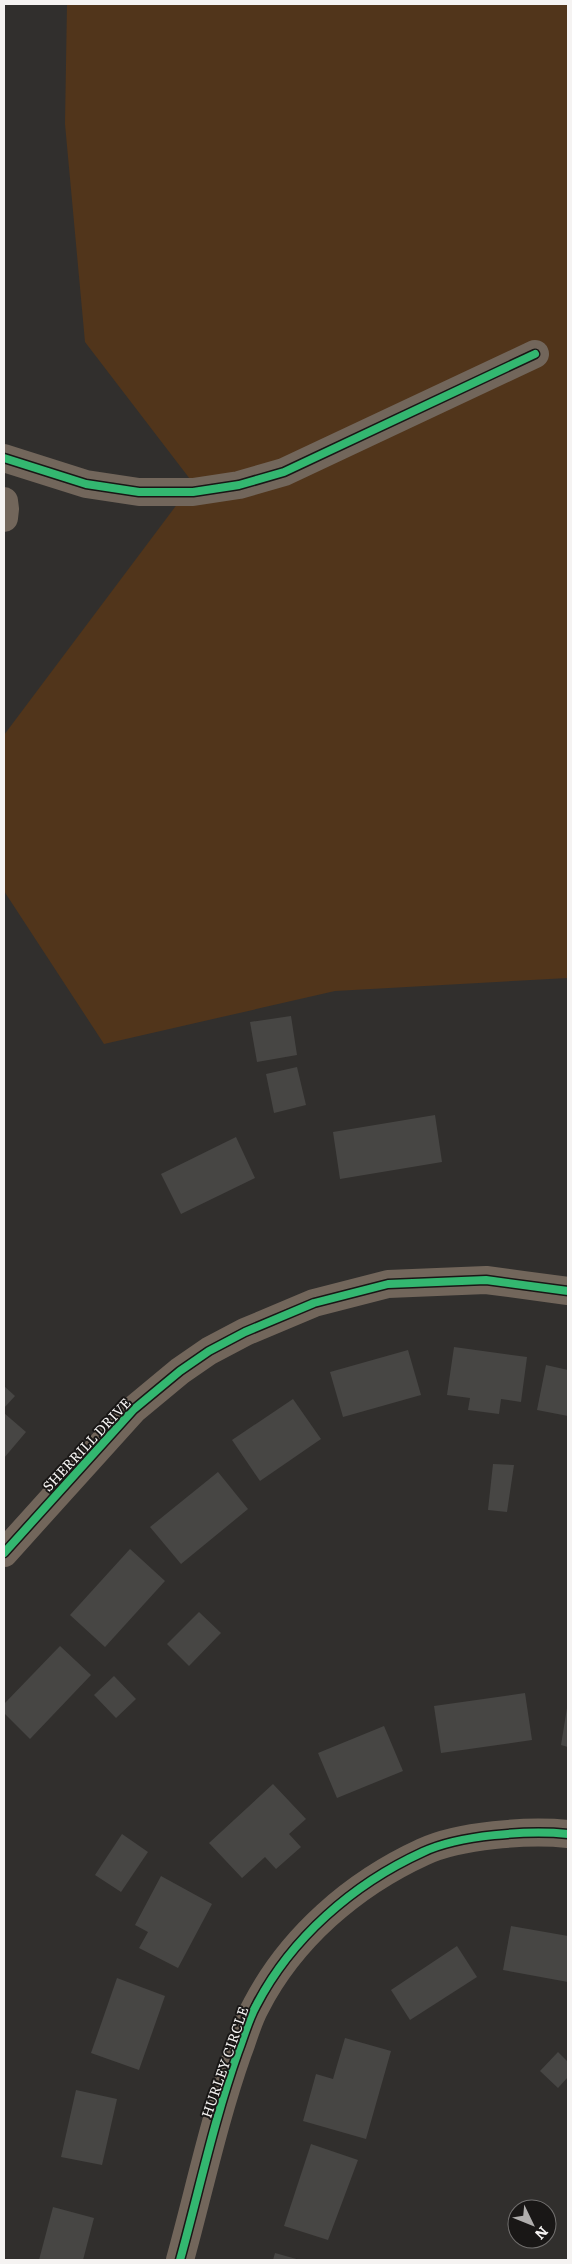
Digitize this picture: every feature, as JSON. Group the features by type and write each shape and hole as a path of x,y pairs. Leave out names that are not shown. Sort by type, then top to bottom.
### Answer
{"street":[{"path":"4,458 86,484 139,492 192,492 239,485 284,472 536,354"},
{"path":"4,501 4,518"},
{"name":"SHERRILL DRIVE","path":"4,1553 133,1410 209,1351 245,1332 314,1303 388,1284 486,1280 568,1291"},
{"name":"HURLEY CIRCLE","path":"180,2260 226,2085 254,2008 276,1970 310,1932 344,1900 382,1874 424,1851 464,1840 520,1833 568,1834"}],"shaded area":[{"path":"67,4 568,4 568,978 335,991 104,1044 4,891 4,735 193,483 85,342 65,124"}],"building":[{"path":"291,1016 297,1055 257,1062 250,1022"},
{"path":"297,1067 306,1105 274,1113 266,1074"},
{"path":"435,1115 442,1162 340,1179 333,1132"},
{"path":"236,1137 255,1178 181,1214 161,1174"},
{"path":"454,1347 527,1357 521,1402 501,1399 499,1414 468,1410 470,1398 447,1395"},
{"path":"408,1350 421,1395 343,1417 330,1372"},
{"path":"546,1365 568,1370 568,1416 537,1410"},
{"path":"4,1386 15,1396 4,1408"},
{"path":"293,1399 321,1439 260,1481 232,1440"},
{"path":"4,1413 26,1432 4,1458"},
{"path":"493,1464 514,1465 507,1512 488,1510"},
{"path":"218,1472 248,1509 181,1564 150,1527"},
{"path":"130,1549 165,1581 105,1647 70,1615"},
{"path":"199,1612 221,1633 189,1666 167,1644"},
{"path":"60,1646 91,1675 30,1739 4,1713 4,1704"},
{"path":"114,1676 136,1699 116,1718 94,1695"},
{"path":"525,1693 532,1740 441,1753 434,1706"},
{"path":"568,1708 568,1747 561,1745"},
{"path":"384,1726 403,1771 337,1798 318,1753"},
{"path":"273,1784 306,1819 289,1834 301,1847 276,1869 265,1857 242,1878 209,1843"},
{"path":"122,1834 148,1852 121,1892 95,1875"},
{"path":"161,1876 212,1904 178,1968 139,1948 148,1932 135,1925"},
{"path":"511,1926 568,1936 568,1982 503,1970"},
{"path":"457,1946 477,1977 410,2020 391,1990"},
{"path":"117,1978 165,1996 139,2070 91,2053"},
{"path":"345,2038 391,2051 366,2139 303,2121 316,2074 333,2079"},
{"path":"558,2052 568,2062 568,2077 558,2088 540,2071"},
{"path":"76,2090 117,2099 102,2165 61,2157"},
{"path":"311,2144 358,2160 328,2240 284,2226"},
{"path":"53,2207 94,2218 83,2260 39,2260"},
{"path":"275,2253 300,2260 273,2260"}],"cycle path":[{"path":"4,458 86,484 139,492 193,492 239,485 284,472 535,354"},
{"path":"4,1553 133,1410 180,1371 209,1351 245,1332 314,1303 388,1284 486,1280 568,1291"},
{"path":"180,2260 221,2103 248,2023 270,1981 306,1936 326,1916 372,1880 397,1865 438,1846 455,1841 514,1833 568,1834"}]}
